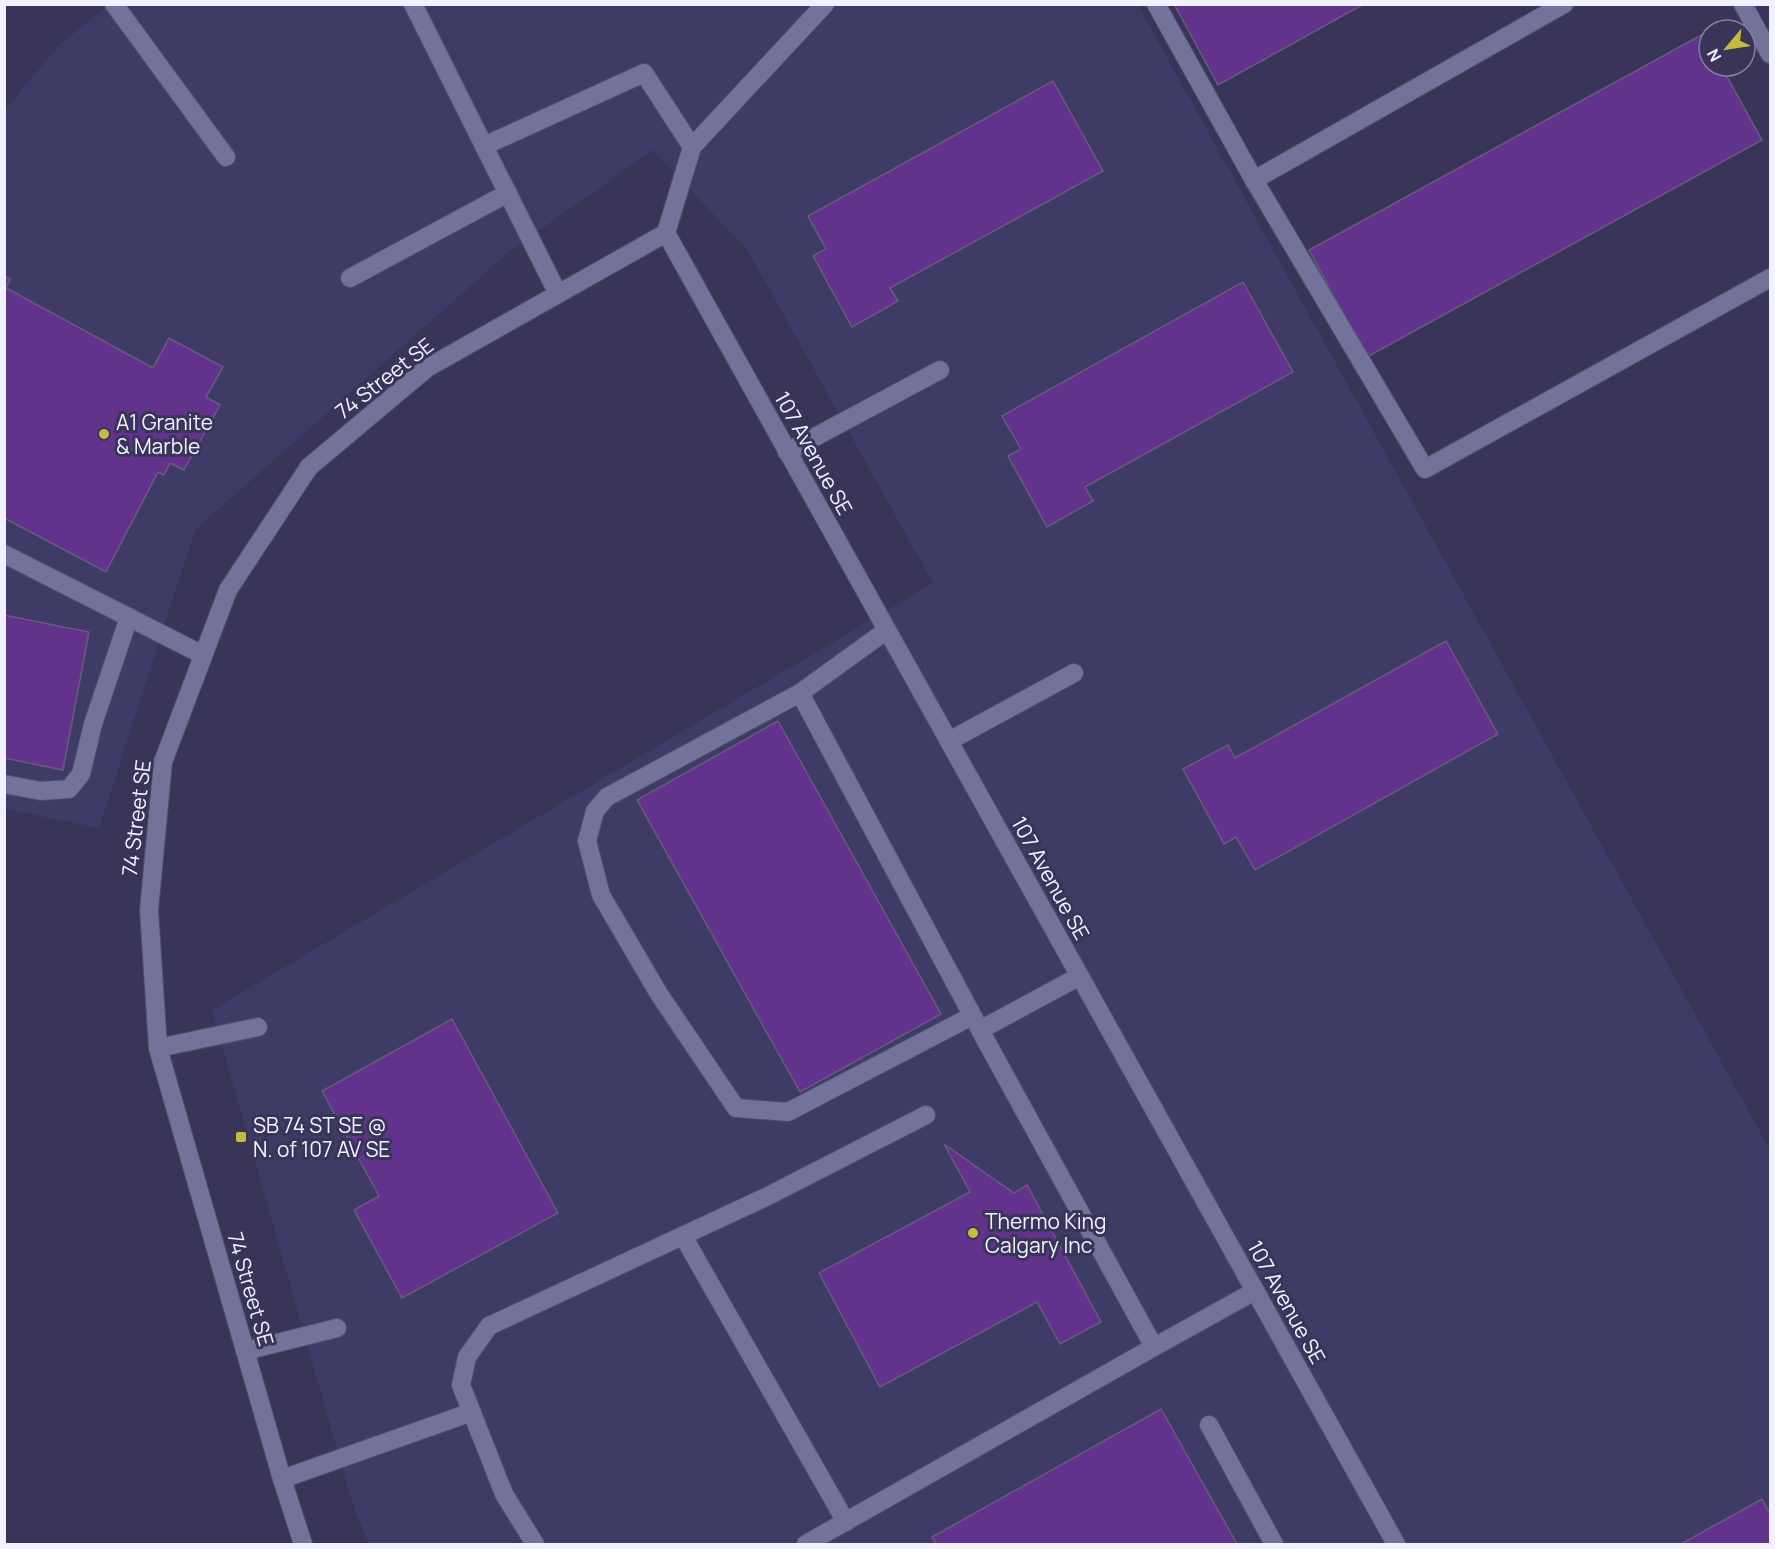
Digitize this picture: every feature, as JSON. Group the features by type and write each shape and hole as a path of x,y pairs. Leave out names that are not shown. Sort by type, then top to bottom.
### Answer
{"street":[{"path":"114,4 226,157"},
{"path":"413,4 558,294"},
{"path":"666,233 692,147 825,4"},
{"path":"1156,4 1254,180 1425,469 1770,278"},
{"path":"1254,180 1564,4"},
{"path":"1743,4 1770,54"},
{"path":"484,146 644,73 692,147"},
{"path":"350,278 508,193"},
{"name":"74 Street SE","path":"303,1545 158,1048 148,910 163,762 228,590 309,467 427,368 666,233"},
{"name":"107 Avenue SE","path":"666,233 1396,1545"},
{"path":"788,452 940,370"},
{"path":"4,554 203,655"},
{"path":"4,784 41,791 69,789 81,774 93,724 129,617"},
{"path":"887,630 800,693 607,797 595,811 587,841 601,895 659,994 736,1108 788,1112 1080,976"},
{"path":"949,741 1074,673"},
{"path":"800,693 976,1023 1154,1347"},
{"path":"158,1048 258,1028"},
{"path":"535,1545 504,1494 461,1385 467,1357 489,1326 766,1197 926,1115"},
{"path":"683,1236 846,1522"},
{"path":"806,1545 1255,1291"},
{"path":"245,1351 337,1328"},
{"path":"282,1479 472,1412"},
{"path":"1209,1425 1274,1545"}],"shaded area":[{"path":"109,5 1138,5 1770,1150 1770,1544 369,1544 353,1505 212,1010 933,583 748,251 653,150 509,252 195,530 99,828 5,809 5,110 59,45"}],"building":[{"path":"1174,4 1364,4 1218,85"},
{"path":"1697,37 1697,78 1728,78 1762,140 1367,357 1309,250"},
{"path":"1053,81 1103,171 890,288 898,301 852,327 813,256 826,249 808,216"},
{"name":"A1 Granite & Marble","path":"4,276 10,279 6,288 153,368 169,338 223,367 206,397 220,405 184,470 170,463 164,475 158,472 106,572 4,518"},
{"path":"1243,282 1293,372 1085,487 1093,501 1047,527 1008,456 1021,449 1002,416"},
{"path":"4,615 89,632 63,770 4,758"},
{"path":"1446,641 1498,734 1255,870 1236,837 1224,844 1183,769 1228,745 1235,758"},
{"path":"778,721 941,1014 800,1092 637,800"},
{"path":"452,1019 558,1213 402,1298 354,1210 379,1196 322,1091"},
{"name":"Thermo King Calgary Inc","path":"944,1144 1014,1193 1027,1185 1101,1322 1060,1344 1037,1302 880,1387 819,1273 970,1192"},
{"path":"1161,1409 1237,1544 936,1544 932,1537"},
{"path":"1762,1499 1770,1514 1770,1544 1681,1544"}],"place":[{"name":"A1 Granite & Marble","path":"104,434"},
{"name":"SB 74 ST SE @ N. of 107 AV SE","path":"241,1137"},
{"name":"Thermo King Calgary Inc","path":"973,1233"}]}
